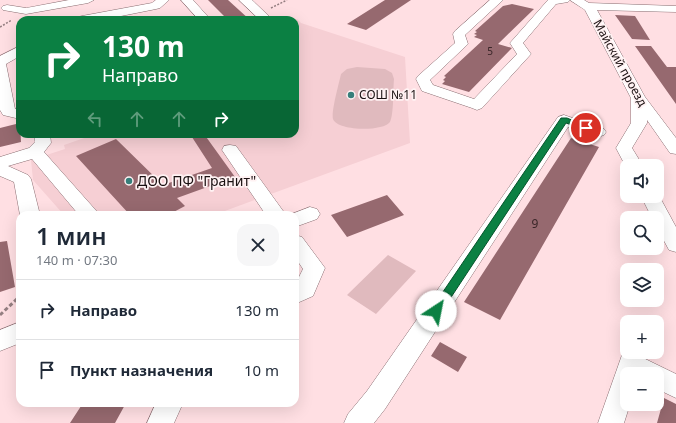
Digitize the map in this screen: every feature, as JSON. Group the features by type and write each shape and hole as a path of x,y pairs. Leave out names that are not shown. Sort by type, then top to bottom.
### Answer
{"street":[{"path":"4,10 22,0"},
{"path":"4,10 26,11 88,0"},
{"path":"103,16 156,6 164,0"},
{"path":"187,0 201,16"},
{"path":"245,0 262,16"},
{"path":"497,0 459,34 462,44 423,79 427,88 477,105 524,54 516,43 555,0"},
{"name":"Майский проезд","path":"576,0 589,6 638,98 676,150"},
{"path":"589,6 676,9"},
{"path":"0,62 16,52"},
{"path":"0,65 8,112 16,113"},
{"path":"630,159 624,148 639,123 638,98"},
{"path":"357,423 376,400 564,120 598,132"},
{"path":"0,163 35,152 43,143 42,138"},
{"path":"230,150 273,211"},
{"path":"35,152 87,211"},
{"path":"0,169 22,179 29,211"},
{"path":"654,203 676,245"},
{"path":"299,247 314,268 305,290 299,293"},
{"path":"0,341 16,334"},
{"path":"629,367 630,363 638,367"},
{"path":"664,380 676,386"},
{"path":"610,423 620,393"},
{"path":"160,423 168,407"}],"path":[{"path":"0,315 16,300"}],"shaded area":[{"name":"СОШ №11","path":"299,21 301,23 405,57 410,143 225,211 60,211 33,180 31,160 65,149 64,145 84,138 299,138"},
{"path":"357,67 385,69 392,73 394,79 392,113 390,122 386,125 370,129 351,128 336,123 333,119 334,104 341,74 347,69"},
{"path":"388,255 416,271 376,314 347,295"}],"building":[{"path":"208,0 228,0 246,16 224,16"},
{"path":"385,0 411,0 366,30 347,24"},
{"path":"512,4 534,9 498,44 512,48 469,92 442,84 446,77 444,76 483,40 474,37 477,35 474,34 477,32 475,31 503,6"},
{"path":"615,15 635,16 650,40 632,39"},
{"path":"635,46 651,46 667,67 676,67 676,104"},
{"path":"16,124 16,138 21,138 21,142 0,147 0,128"},
{"name":"ДОО ПФ \"Гранит\"","path":"193,138 207,138 235,177 177,198 185,206 176,211 126,211 76,156 116,139 163,185 212,168"},
{"path":"571,138 599,147 500,320 464,302"},
{"path":"387,195 404,215 347,237 331,215"},
{"path":"7,241 15,287 0,292 0,242"},
{"path":"440,342 467,357 458,372 431,356"},
{"path":"664,398 676,404 676,423 657,423 660,411 664,411"},
{"path":"80,407 124,407 115,423 70,423"}],"place":[{"name":"СОШ №11","path":"351,95"},
{"name":"ДОО ПФ \"Гранит\"","path":"129,181"}],"route":[{"path":"436,311 564,120 586,128"}]}
